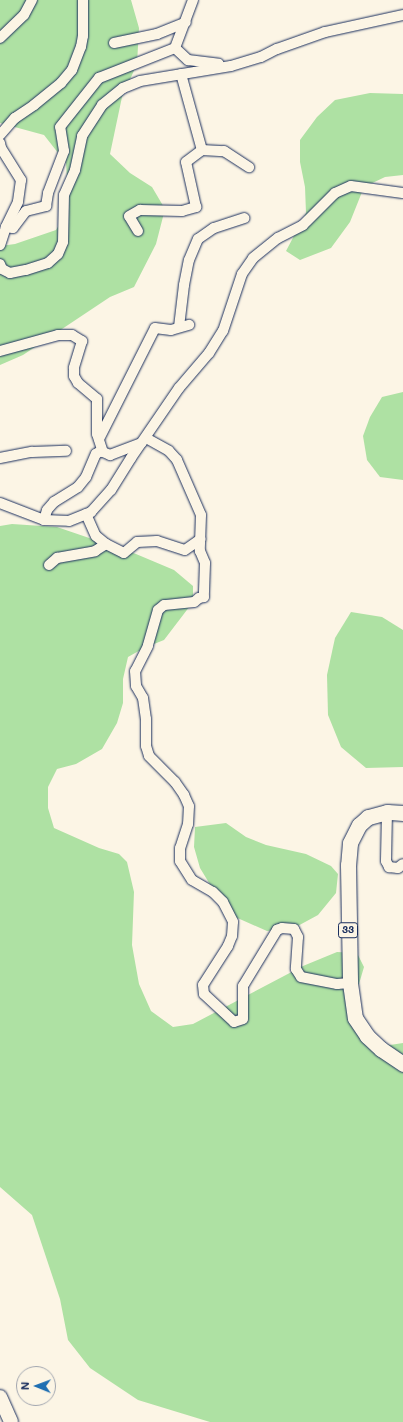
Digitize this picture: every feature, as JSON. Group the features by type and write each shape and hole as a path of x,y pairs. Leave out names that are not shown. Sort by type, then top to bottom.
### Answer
{"main road":[{"name":"33","path":"403,813 387,812 368,817 359,825 350,843 348,919 350,983 355,1018 367,1036 381,1049 403,1064"}],"street":[{"path":"0,38 24,15 32,0"},
{"path":"0,135 15,118 51,92 72,70 81,48 83,36 82,0"},
{"path":"6,227 13,228 26,211 46,206 48,193 64,151 60,128 99,78 175,48 193,0"},
{"path":"0,264 2,269 10,273 26,270 48,262 58,254 63,242 64,195 75,170 82,136 102,104 122,88 140,81 231,66 261,57 277,49 325,32 403,14"},
{"path":"114,43 157,34 186,22"},
{"path":"175,48 188,60 231,66"},
{"path":"181,74 202,150"},
{"path":"0,142 1,148 21,180 18,202 6,227 0,245"},
{"path":"138,231 129,216 140,210 182,211 196,207 186,162 202,150 224,151 249,167"},
{"path":"0,503 44,520 69,521 91,512 104,500 179,388 209,353 223,331 236,288 242,274 253,258 278,238 303,225 335,193 351,186 403,193"},
{"path":"99,439 155,328 172,330 184,326 184,285 189,260 198,239 214,228 244,218"},
{"path":"0,351 58,335 72,335 82,341 74,368 74,376 78,383 97,399 99,439 102,450 110,455 144,440 169,451 177,460 201,515 200,551 205,563 204,597 199,598 194,602 164,605 158,610 148,646 135,671 136,686 143,698 146,719 146,746 149,756 175,782 184,795 189,806 188,824 180,848 180,861 192,880 213,892 224,902 233,922 232,936 228,946 203,985 204,994 234,1022 243,1019 243,986 277,930 282,928 294,929 298,937 296,969 302,977 338,984 350,983"},
{"path":"44,520 47,510 54,502 78,487 86,477 96,454 102,450"},
{"path":"0,458 32,452 66,451"},
{"path":"86,514 96,536 106,544 124,553 137,542 157,541 186,550 201,539"},
{"path":"49,564 57,558 95,551 106,544"},
{"path":"387,812 386,861 389,867 398,868 403,864"},
{"path":"0,1397 11,1422"}],"green space":[{"path":"0,0 131,0 139,28 137,64 122,97 110,154 130,173 152,187 165,209 156,244 134,287 110,297 23,355 0,365 0,246 15,244 56,230 69,208 66,163 44,135 0,123"},
{"path":"370,93 403,94 403,175 385,177 364,187 350,222 331,248 300,260 286,251 306,213 305,187 300,162 300,140 317,117 335,100"},
{"path":"403,392 403,480 380,477 367,460 363,436 370,417 382,397"},
{"path":"12,524 57,527 136,554 174,570 193,586 193,602 164,640 144,648 128,657 123,679 123,703 117,723 102,749 76,764 57,769 48,787 48,808 54,828 99,848 119,854 127,862 134,892 132,945 139,984 151,1011 173,1027 193,1024 303,966 337,952 357,953 364,967 356,994 355,1026 372,1041 390,1045 403,1043 403,1422 210,1422 138,1400 90,1368 68,1340 60,1299 32,1215 0,1187 0,526"},
{"path":"351,612 382,617 403,630 403,767 366,768 341,747 328,715 327,675 335,638"},
{"path":"226,823 246,837 266,845 306,854 331,866 338,874 336,893 318,915 294,928 267,931 233,916 217,896 200,868 194,847 195,827"}]}
